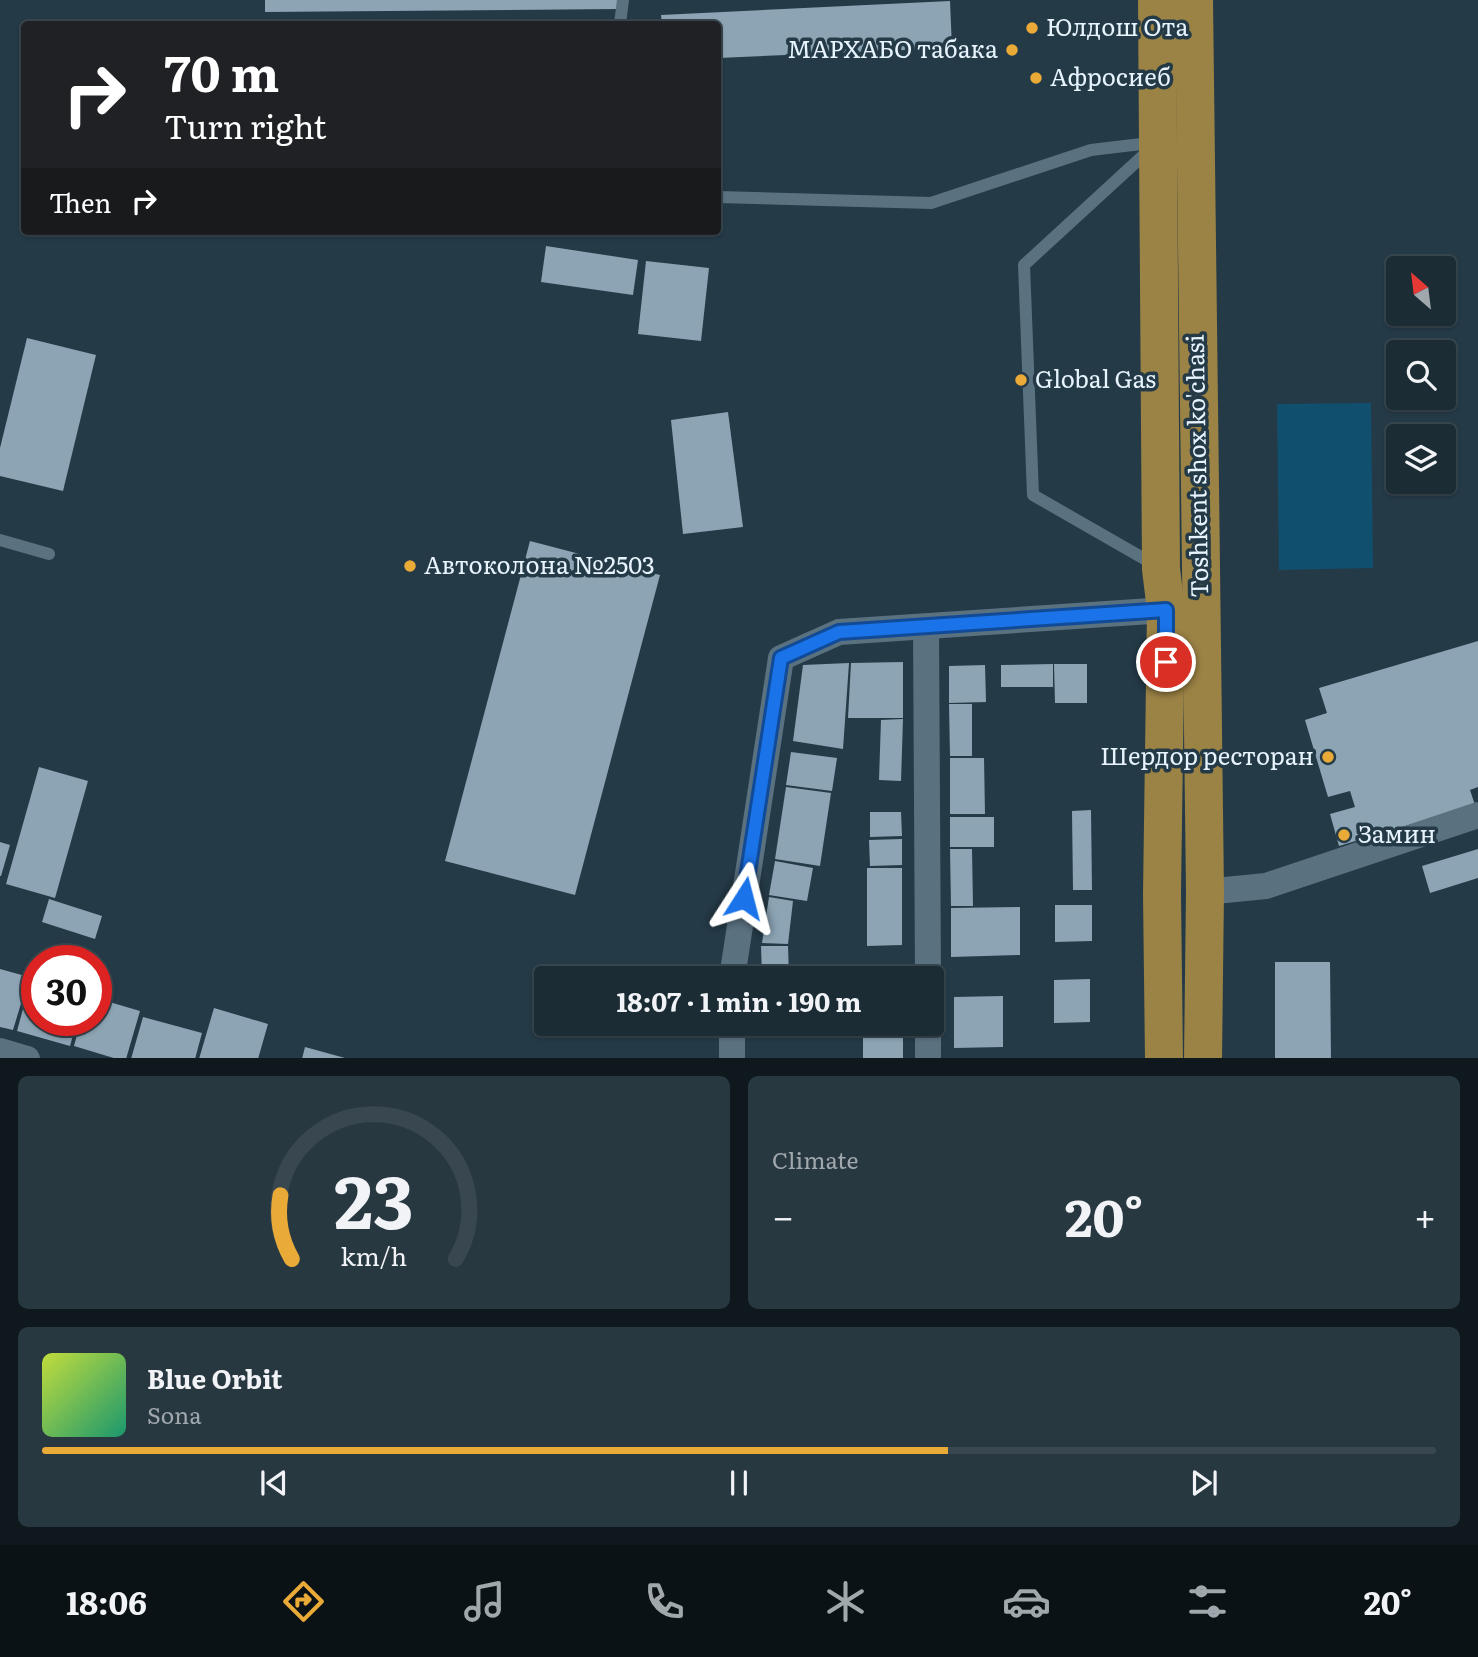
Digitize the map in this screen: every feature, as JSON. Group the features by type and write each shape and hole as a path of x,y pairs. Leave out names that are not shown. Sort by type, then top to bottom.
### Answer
{"main road":[{"name":"Toshkent shox ko'chasi","path":"1157,0 1161,569 1166,610 1162,894 1164,1058"},
{"name":"Toshkent shox ko'chasi","path":"1194,0 1205,892 1203,1058"}],"street":[{"path":"734,966 781,658 839,632 1166,610"},
{"path":"926,627 928,966"},
{"path":"1205,892 1266,886 1478,816"},
{"path":"732,1036 732,1058"},
{"path":"928,1036 928,1058"}],"lane":[{"path":"620,21 623,0"},
{"path":"721,197 931,203 1091,150 1157,142"},
{"path":"1157,142 1024,265 1033,495 1161,569"},
{"path":"0,540 49,554"}],"shaded area":[{"path":"1371,403 1373,568 1279,570 1277,404"}],"building":[{"path":"265,0 619,0 619,9 265,12"},
{"path":"950,1 952,48 721,58 721,21 662,21 661,15"},
{"path":"546,246 638,260 633,295 541,282"},
{"path":"646,261 709,268 701,341 638,334"},
{"path":"27,338 96,355 63,491 0,476 0,448"},
{"path":"728,412 743,527 683,534 671,420"},
{"path":"530,541 660,575 575,895 445,861"},
{"path":"1478,641 1478,787 1470,790 1475,805 1339,846 1330,814 1355,807 1350,791 1328,797 1305,720 1327,713 1319,688"},
{"path":"903,662 903,718 848,718 851,663"},
{"path":"849,663 843,749 793,741 803,665"},
{"path":"1053,664 1053,687 1001,687 1001,665"},
{"path":"1054,664 1087,664 1087,703 1055,703"},
{"path":"985,665 986,702 949,703 949,666"},
{"path":"949,704 972,704 972,756 950,756"},
{"path":"903,719 901,781 879,780 881,720"},
{"path":"791,752 837,758 832,791 786,785"},
{"path":"950,758 984,758 985,814 950,814"},
{"path":"39,767 88,781 55,898 6,884"},
{"path":"786,787 831,793 820,866 775,859"},
{"path":"1091,810 1092,890 1073,890 1072,811"},
{"path":"870,812 901,812 902,836 870,837"},
{"path":"950,817 994,817 994,847 950,847"},
{"path":"902,839 902,865 870,866 869,840"},
{"path":"0,842 10,845 1,876 0,876"},
{"path":"950,849 972,849 973,906 951,906"},
{"path":"1478,849 1478,878 1430,893 1422,866"},
{"path":"775,861 813,868 807,901 769,895"},
{"path":"867,868 902,868 902,945 867,946"},
{"path":"769,897 793,901 788,944 762,943"},
{"path":"49,899 102,916 95,939 42,922"},
{"path":"1055,905 1092,905 1092,941 1055,942"},
{"path":"1020,907 1020,955 951,957 951,908"},
{"path":"761,946 788,946 789,966 762,966"},
{"path":"1275,962 1330,962 1331,1058 1275,1058"},
{"path":"0,969 21,975 21,1004 13,1030 0,1027"},
{"path":"1090,979 1090,1022 1054,1023 1054,980"},
{"path":"1003,996 1003,1047 954,1048 954,997"},
{"path":"112,1003 140,1011 126,1058 114,1058 74,1046 77,1036 112,1036"},
{"path":"214,1008 268,1024 258,1058 199,1058"},
{"path":"21,1016 21,1032 17,1031"},
{"path":"143,1017 202,1033 195,1058 131,1058"},
{"path":"35,1036 73,1036 70,1046"},
{"path":"863,1036 903,1036 903,1058 863,1058"},
{"path":"305,1047 345,1058 302,1058"}],"place":[{"name":"Юлдош Ота","path":"1032,28"},
{"name":"МАРХАБО табака","path":"1012,50"},
{"name":"Афросиеб","path":"1036,78"},
{"name":"Global Gas","path":"1021,380"},
{"name":"Автоколона №2503","path":"410,566"},
{"name":"Шердор ресторан","path":"1328,757"},
{"name":"Замин","path":"1344,835"}],"route":[{"path":"744,898 781,658 839,632 1166,610 1166,662"}]}
